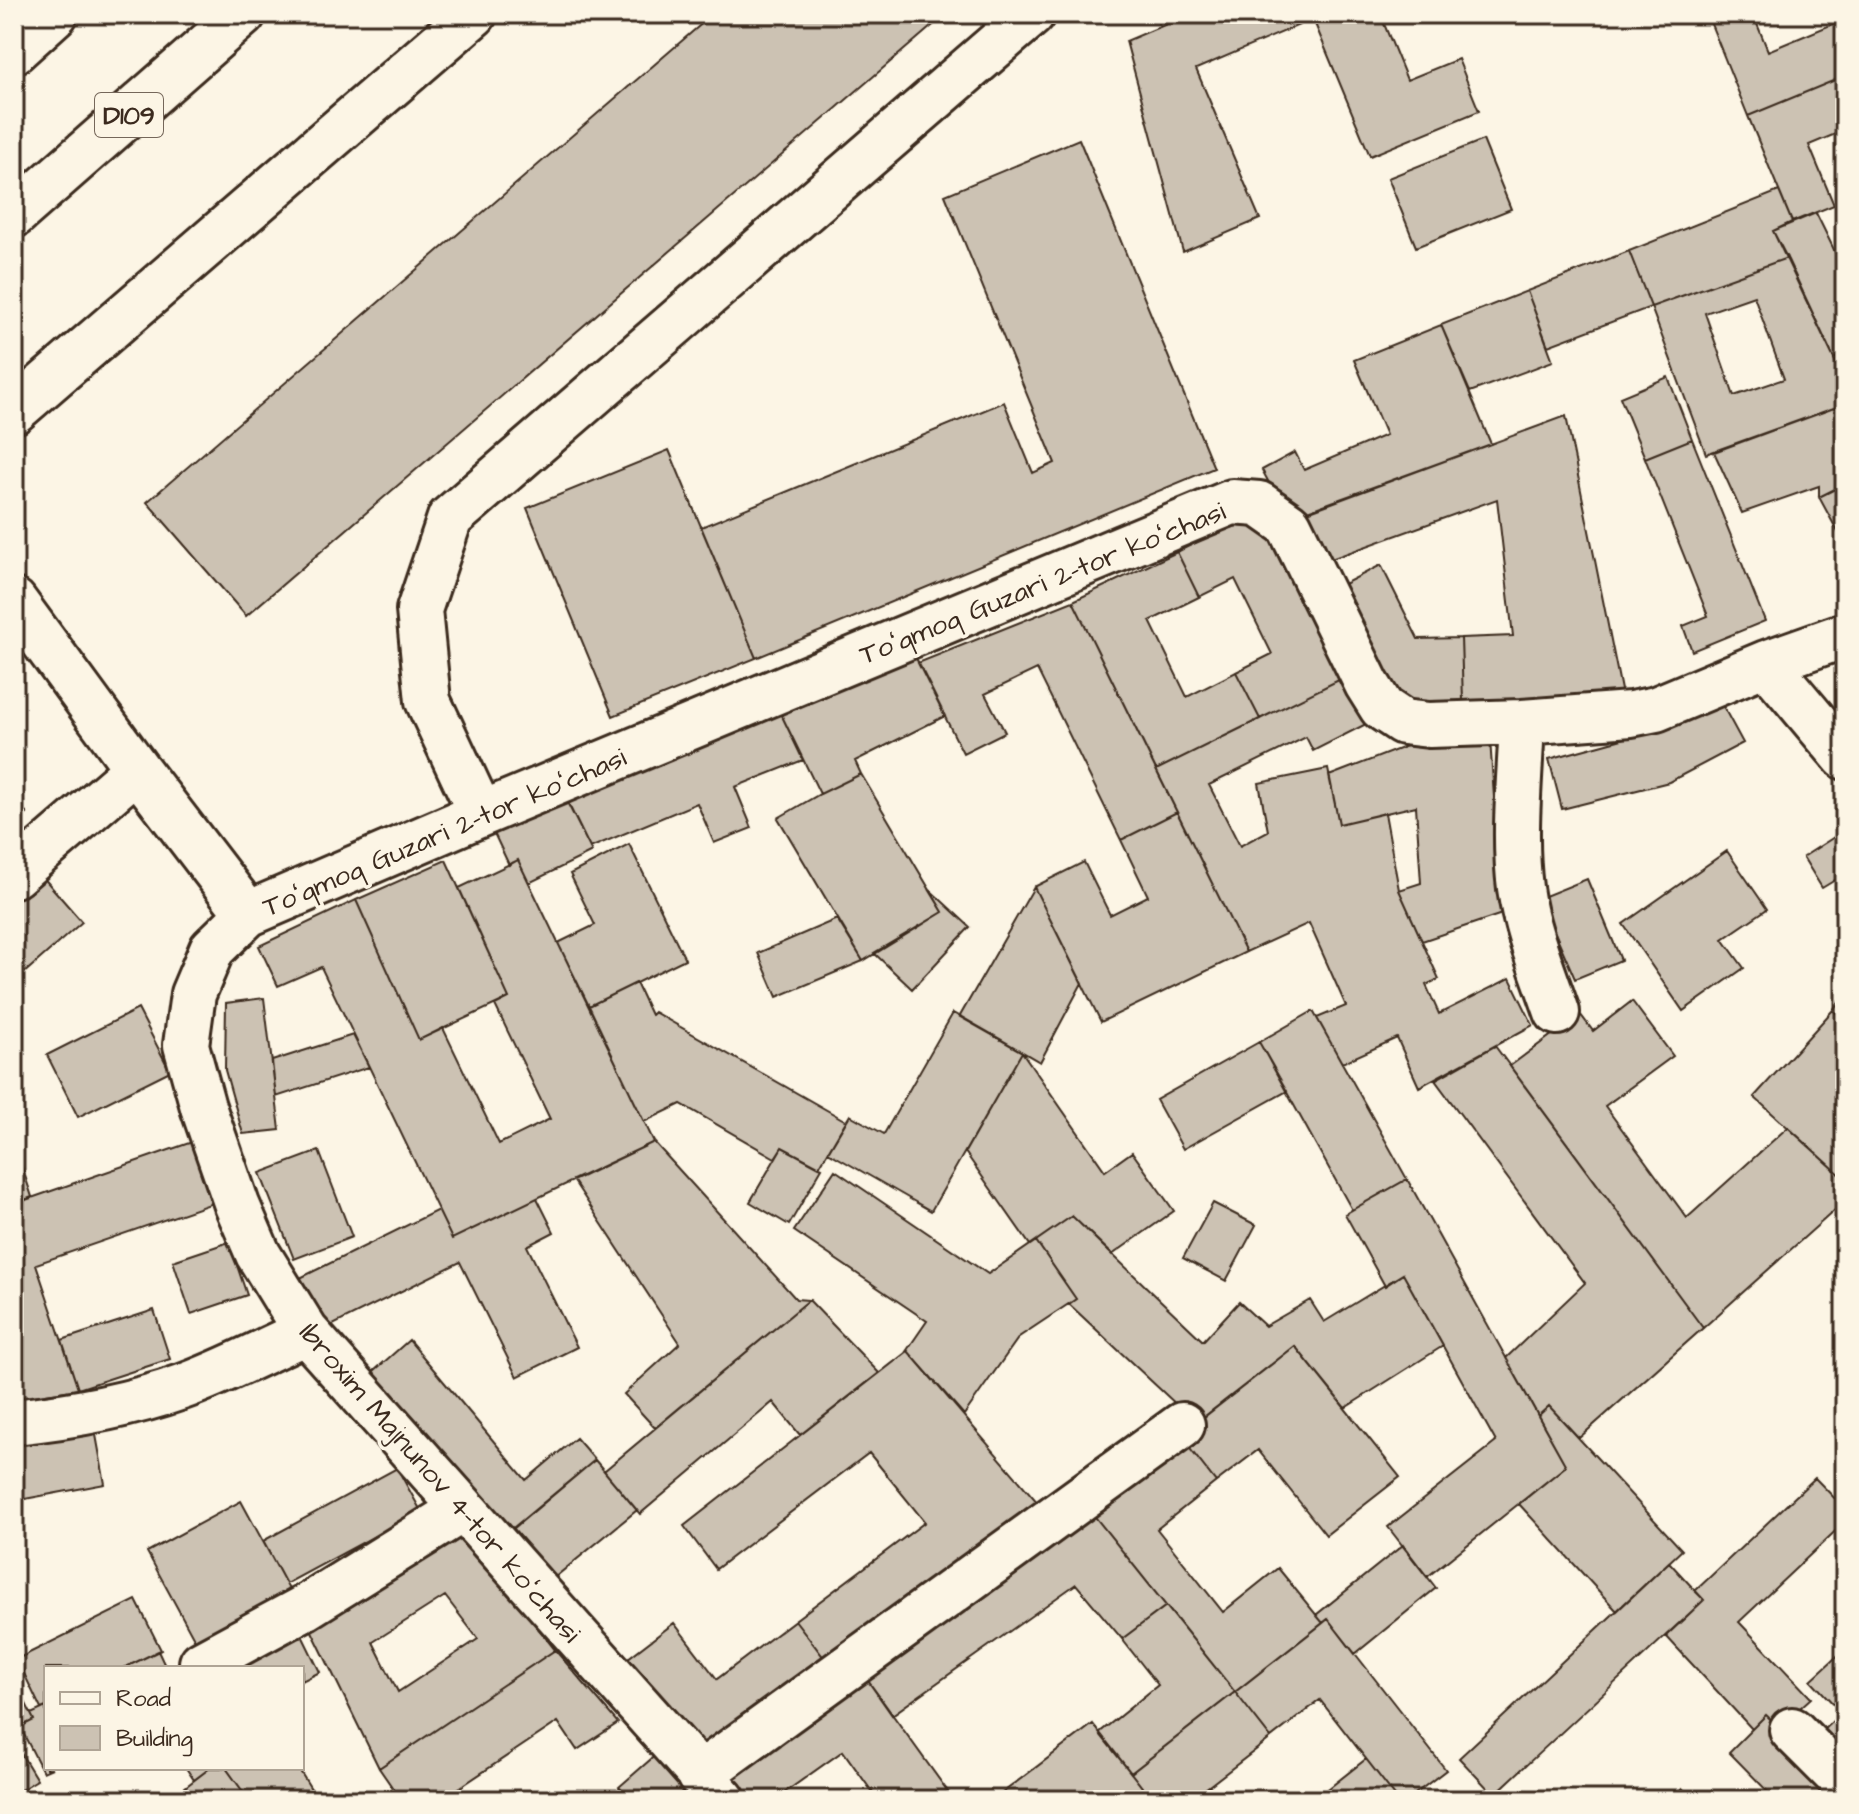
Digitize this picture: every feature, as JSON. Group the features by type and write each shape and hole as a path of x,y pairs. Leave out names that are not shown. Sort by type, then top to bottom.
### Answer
{"street":[{"path":"14,51 55,14"},
{"name":"D109","path":"14,215 243,14"},
{"path":"14,411 474,14"},
{"path":"481,814 428,701 419,610 450,518 1032,14"},
{"name":"Toʻqmoq Guzari 2-tor koʻchasi","path":"248,914 1232,502 1259,504 1289,525 1367,684 1382,708 1403,722 1429,725 1522,722 1631,714 1656,709 1766,663 1845,635"},
{"path":"14,601 248,914"},
{"path":"1766,663 1845,757"},
{"path":"1522,722 1518,826 1520,888 1529,930 1557,1012"},
{"path":"14,875 137,769"},
{"name":"Ibroxim Majnunov 4-tor koʻchasi","path":"248,914 212,949 193,994 186,1045 203,1107 237,1205 258,1254 306,1332 711,1787"},
{"path":"14,1422 64,1417 126,1404 184,1386 306,1332"},
{"path":"711,1787 1182,1425"},
{"path":"202,1663 304,1608 463,1509"},
{"path":"1792,1730 1845,1783"}],"building":[{"path":"713,14 946,14 246,616 147,502"},
{"path":"1154,14 1190,14 1160,27"},
{"path":"1190,14 1325,14 1196,69 1260,219 1183,252 1126,41"},
{"path":"1332,14 1334,19 1353,14 1380,14 1407,80 1458,59 1479,111 1370,156 1313,19"},
{"path":"1707,14 1753,14 1768,51 1840,21 1845,34 1845,76 1748,116"},
{"path":"1845,76 1845,130 1809,145 1834,205 1792,222 1748,116"},
{"path":"1079,139 1214,468 756,658 701,527 1004,402 1033,473 1055,463 945,195"},
{"path":"1483,140 1511,209 1416,247 1388,178"},
{"path":"1779,191 1792,222 1773,231 1787,258 1651,307 1629,251"},
{"path":"1816,213 1845,272 1845,354 1834,359 1773,231"},
{"path":"1629,251 1651,307 1548,346 1527,291"},
{"path":"1787,258 1845,382 1845,404 1706,454 1651,307","holes":["1754,296 1784,379 1734,396 1705,313"]},
{"path":"1527,291 1553,361 1470,392 1441,325"},
{"path":"1441,325 1491,444 1288,518 1262,470 1295,452 1304,470 1386,435 1354,360"},
{"path":"1845,354 1845,382 1834,359"},
{"path":"1668,377 1692,439 1645,458 1620,397"},
{"path":"1845,404 1845,484 1819,497 1819,486 1742,513 1714,452"},
{"path":"1566,416 1622,695 1463,701 1461,638 1513,636 1497,499 1320,563 1302,514"},
{"path":"1692,439 1765,621 1692,651 1683,626 1708,616 1645,458"},
{"path":"669,450 756,658 613,716 527,508"},
{"path":"1845,484 1845,545 1819,497"},
{"path":"1250,522 1282,535 1351,674 1260,719 1236,672 1272,654 1235,579 1199,597 1177,552 1217,532"},
{"path":"1177,552 1199,597 1150,621 1187,697 1236,672 1260,719 1156,770 1073,601"},
{"path":"1381,565 1418,639 1461,638 1463,701 1385,704 1328,592"},
{"path":"1073,601 1177,812 1121,840 1037,669 985,694 1005,732 963,753 918,663"},
{"path":"913,652 945,716 855,761 861,774 820,794 779,710"},
{"path":"1351,674 1374,720 1313,751 1306,737 1209,785 1240,846 1268,831 1259,783 1328,769 1339,824 1385,813 1399,890 1439,979 1426,985 1439,1014 1510,978 1533,1025 1419,1087 1397,1038 1342,1063 1317,1018 1346,1006 1309,923 1246,952 1156,770"},
{"path":"1718,697 1743,743 1669,782 1562,809 1549,759 1655,730"},
{"path":"779,710 803,760 735,787 752,828 714,843 697,803 590,848 567,801"},
{"path":"1490,739 1502,914 1422,941 1399,890 1421,883 1416,806 1339,824 1329,776 1412,744"},
{"path":"861,774 943,912 863,961 778,818"},
{"path":"563,794 592,852 529,883 518,860 509,865 492,829"},
{"path":"14,799 27,814 14,825"},
{"path":"1177,812 1246,952 1101,1022 1034,887 1084,862 1110,915 1148,896 1121,840"},
{"path":"1845,830 1845,874 1822,888 1803,857"},
{"path":"629,844 685,959 589,1006 558,943 595,925 570,874"},
{"path":"1727,851 1767,909 1723,939 1744,968 1683,1011 1623,924"},
{"path":"446,860 509,998 419,1040 356,900"},
{"path":"518,860 654,1142 452,1239 321,967 278,986 259,946 356,900 419,1040 443,1028 499,1144 550,1119 495,1005 509,998 459,888"},
{"path":"41,875 82,922 14,982 14,899"},
{"path":"1587,879 1621,960 1575,979 1540,898"},
{"path":"1034,887 1082,983 1040,1062 960,1016"},
{"path":"929,889 970,927 912,989 874,953 943,912"},
{"path":"837,919 863,961 777,997 758,953"},
{"path":"636,983 651,1015 654,1012 846,1121 819,1167 782,1147 775,1158 681,1104 644,1122 589,1006"},
{"path":"1845,993 1845,1021 1833,1010"},
{"path":"264,998 280,1130 243,1134 225,1070 226,1003"},
{"path":"1632,1001 1673,1056 1605,1106 1687,1218 1788,1127 1845,1179 1845,1201 1703,1328 1510,1066 1580,1014 1593,1031"},
{"path":"138,1009 170,1071 78,1117 47,1055"},
{"path":"1833,1010 1845,1021 1845,1179 1754,1097"},
{"path":"1313,1011 1407,1179 1352,1210 1259,1042"},
{"path":"953,1013 1022,1052 931,1211 828,1152 850,1115 884,1134"},
{"path":"353,1035 369,1067 276,1097 272,1061"},
{"path":"1259,1042 1287,1091 1183,1149 1156,1100"},
{"path":"1495,1046 1703,1328 1579,1438 1549,1406 1538,1416 1506,1358 1585,1283 1435,1080"},
{"path":"1022,1052 1105,1171 1132,1152 1174,1211 1112,1255 1072,1216 1030,1245 965,1152"},
{"path":"192,1142 213,1203 36,1264 78,1389 14,1399 14,1204"},
{"path":"654,1142 796,1299 809,1300 655,1428 624,1394 680,1343 573,1180"},
{"path":"782,1147 822,1168 789,1225 750,1202"},
{"path":"319,1151 352,1237 294,1259 260,1173"},
{"path":"17,1152 32,1197 14,1204 14,1153"},
{"path":"835,1170 988,1274 1036,1241 1076,1299 1019,1337 964,1415 908,1351 905,1353 927,1321 794,1231"},
{"path":"1407,1179 1566,1466 1427,1577 1388,1527 1496,1442 1403,1274 1385,1286 1345,1214"},
{"path":"537,1198 554,1232 527,1246 577,1347 517,1377 460,1262 325,1329 300,1278 438,1210 452,1239"},
{"path":"1213,1203 1256,1225 1226,1281 1183,1258"},
{"path":"1072,1216 1203,1341 1239,1302 1265,1326 1310,1300 1324,1322 1403,1274 1443,1346 1345,1408 1295,1346 1196,1423 1069,1304 1076,1299 1036,1241"},
{"path":"229,1242 247,1295 191,1314 173,1261"},
{"path":"809,1300 879,1373 800,1435 773,1402 640,1514 604,1471"},
{"path":"154,1310 170,1359 78,1389 62,1340"},
{"path":"409,1340 526,1480 576,1438 595,1460 501,1539 366,1378"},
{"path":"1295,1346 1400,1477 1326,1535 1258,1450 1216,1482 1180,1436"},
{"path":"908,1351 1039,1504 828,1663 795,1620 925,1522 869,1453 716,1569 684,1526"},
{"path":"1549,1406 1682,1550 1617,1611 1519,1504 1566,1466 1538,1416"},
{"path":"94,1424 105,1484 14,1501 14,1439"},
{"path":"1180,1436 1216,1482 1157,1529 1223,1612 1278,1568 1323,1623 1235,1692 1088,1508"},
{"path":"595,1460 637,1510 554,1578 513,1528"},
{"path":"397,1468 421,1511 286,1584 263,1541"},
{"path":"1815,1478 1845,1509 1845,1522 1739,1622 1811,1698 1779,1727 1766,1715 1752,1729 1666,1636 1704,1600 1695,1591"},
{"path":"241,1501 292,1595 198,1646 147,1552"},
{"path":"1088,1508 1166,1606 1122,1639 1076,1584 892,1715 861,1671"},
{"path":"456,1523 555,1650 379,1768 306,1619","holes":["445,1596 478,1639 398,1692 373,1642"]},
{"path":"1403,1545 1436,1588 1355,1654 1328,1619 1323,1623 1316,1615"},
{"path":"1669,1562 1704,1600 1494,1795 1459,1758"},
{"path":"136,1600 161,1650 128,1666 44,1666 44,1708 41,1709 17,1659"},
{"path":"1166,1606 1235,1692 1131,1773 1099,1733 1158,1685 1122,1639"},
{"path":"1328,1619 1446,1770 1407,1800 1398,1800 1320,1700 1271,1738 1235,1692"},
{"path":"795,1620 828,1663 699,1761 623,1662 674,1623 717,1679"},
{"path":"297,1625 320,1672 304,1680 304,1666 216,1666"},
{"path":"1845,1649 1845,1701 1837,1708 1811,1680"},
{"path":"555,1650 618,1723 577,1750 558,1722 441,1800 401,1800 379,1768"},
{"path":"158,1651 165,1666 128,1666"},
{"path":"861,1671 954,1800 878,1800 843,1751 774,1800 737,1800 718,1775"},
{"path":"14,1679 34,1720 14,1730"},
{"path":"1235,1692 1271,1738 1200,1793 1205,1800 1152,1800 1131,1773"},
{"path":"44,1708 44,1770 48,1770 43,1772 20,1727 34,1720 31,1714"},
{"path":"1845,1710 1845,1757 1814,1738"},
{"path":"1766,1715 1845,1800 1776,1800 1729,1752"},
{"path":"1093,1724 1152,1800 993,1800"},
{"path":"14,1742 37,1780 14,1794"},
{"path":"658,1753 701,1800 631,1800 619,1787"},
{"path":"1366,1759 1398,1800 1314,1800"},
{"path":"187,1770 207,1770 194,1780"},
{"path":"207,1770 227,1770 249,1800 192,1800 184,1788"},
{"path":"227,1770 299,1770 318,1800 249,1800"},
{"path":"1682,1788 1694,1800 1670,1800"}]}
